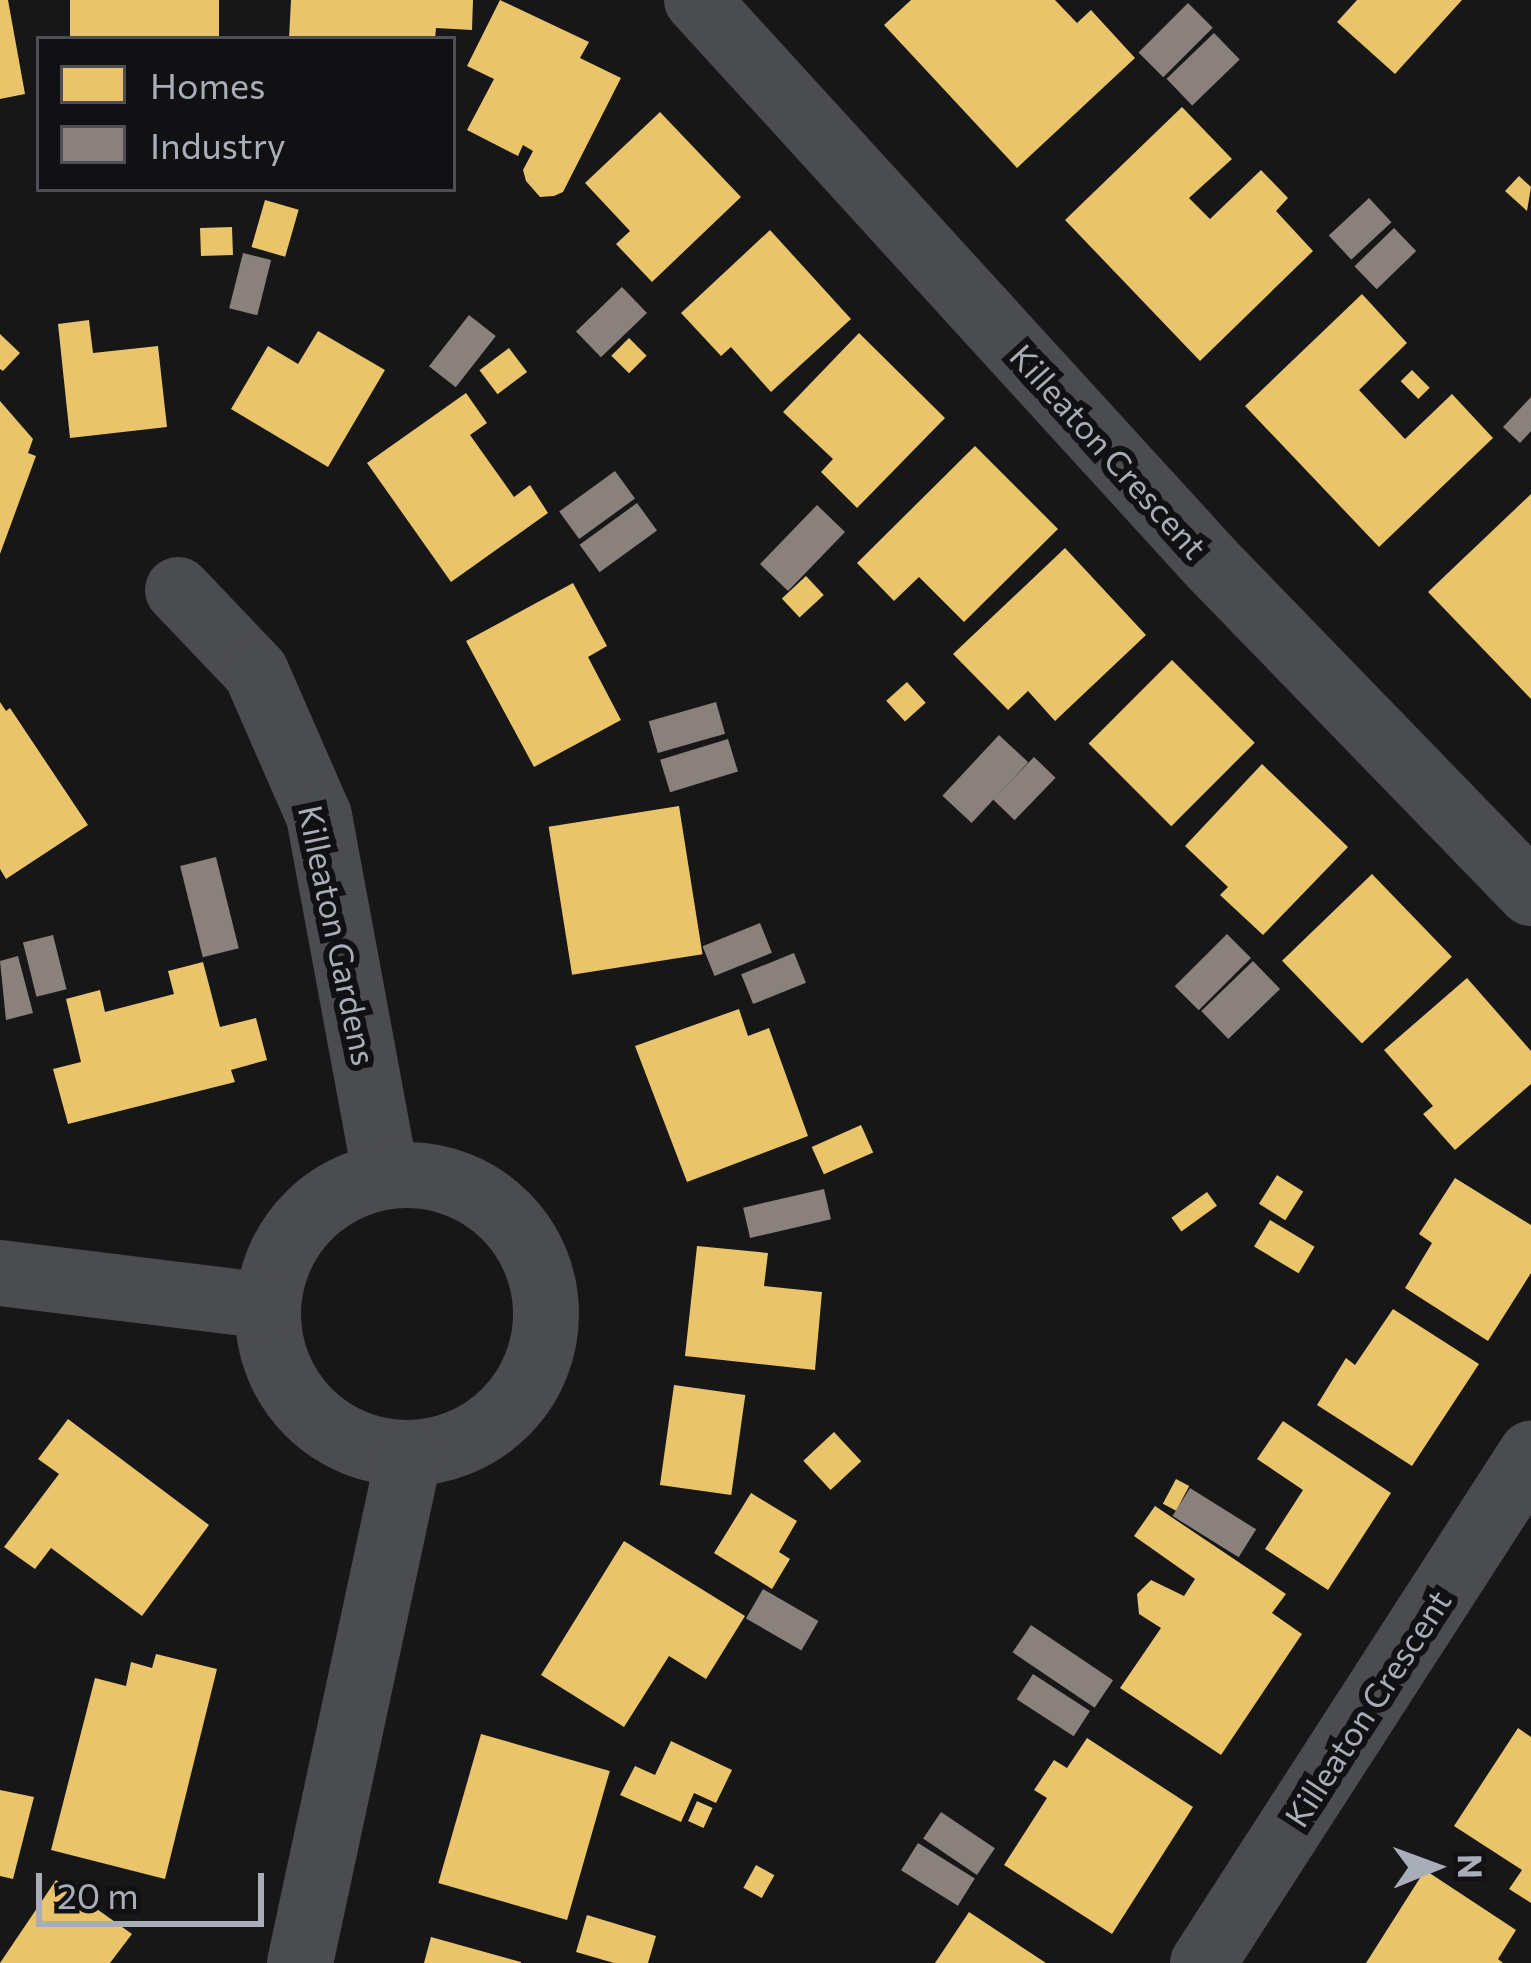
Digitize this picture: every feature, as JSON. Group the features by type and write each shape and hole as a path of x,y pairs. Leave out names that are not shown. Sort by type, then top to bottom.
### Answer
{"street":[{"name":"Killeaton Crescent","path":"697,0 1212,564 1531,893"},
{"name":"Killeaton Gardens","path":"178,590 256,672 319,816 386,1176"},
{"path":"386,1176 432,1176 475,1191 511,1220 524,1239 536,1259 547,1304 543,1349 524,1391 493,1425 453,1447 409,1455 363,1448 322,1426 291,1393 272,1351 268,1306 275,1268 292,1235 317,1206 350,1187 386,1176"},
{"path":"0,1273 268,1306"},
{"name":"Killeaton Crescent","path":"1203,1963 1531,1454"},
{"path":"300,1963 409,1455"}],"building: Homes":[{"path":"0,0 8,0 25,94 0,99"},
{"path":"70,0 219,0 219,36 70,36"},
{"path":"291,0 473,0 472,30 436,28 435,36 289,36"},
{"path":"500,0 589,42 580,58 621,78 563,192 554,196 540,197 526,181 523,170 533,151 523,145 518,156 467,130 494,79 467,66"},
{"path":"911,0 1055,0 1077,23 1091,10 1135,58 1017,168 884,25"},
{"path":"1357,0 1462,0 1395,74 1337,22"},
{"path":"1182,107 1232,159 1189,198 1210,219 1261,170 1288,198 1276,211 1313,251 1200,361 1065,220"},
{"path":"660,112 741,197 652,282 616,244 630,231 585,183"},
{"path":"1519,176 1531,187 1527,211 1505,191"},
{"path":"265,200 299,210 285,257 251,247"},
{"path":"232,227 233,255 201,256 200,228"},
{"path":"770,230 851,319 771,392 731,347 721,356 681,313"},
{"path":"1362,294 1407,343 1359,390 1405,439 1452,394 1493,438 1379,547 1245,406"},
{"path":"89,320 93,353 158,346 167,427 70,438 58,324"},
{"path":"318,331 385,370 328,467 231,409 268,346 298,364"},
{"path":"859,333 945,418 857,508 821,472 833,459 783,412"},
{"path":"0,334 20,353 3,371 0,369"},
{"path":"629,338 647,356 629,373 611,356"},
{"path":"509,348 527,372 498,394 479,370"},
{"path":"1412,370 1430,388 1418,399 1401,381"},
{"path":"466,393 487,423 470,435 514,497 530,485 548,513 451,582 367,463"},
{"path":"0,401 33,439 28,453 36,456 0,554"},
{"path":"975,446 1058,529 964,622 919,577 894,601 857,563"},
{"path":"1531,494 1531,699 1428,592"},
{"path":"1065,548 1146,635 1055,721 1028,691 1008,710 953,654"},
{"path":"806,576 824,595 800,618 782,599"},
{"path":"573,583 607,646 588,657 621,720 534,767 466,641"},
{"path":"1172,660 1255,743 1171,826 1089,743"},
{"path":"907,682 926,703 905,722 886,701"},
{"path":"0,702 6,711 10,708 88,825 6,879 0,869"},
{"path":"1262,764 1348,847 1263,935 1220,895 1228,887 1185,846"},
{"path":"679,806 702,954 572,975 549,827"},
{"path":"1372,874 1452,957 1362,1044 1282,961"},
{"path":"203,962 220,1027 256,1018 267,1060 231,1070 235,1082 68,1124 53,1069 81,1062 66,999 100,990 105,1012 174,994 168,971"},
{"path":"1467,978 1531,1051 1531,1084 1455,1150 1423,1114 1433,1106 1384,1050"},
{"path":"739,1009 748,1036 769,1028 808,1136 687,1182 635,1046"},
{"path":"861,1125 873,1152 824,1174 812,1147"},
{"path":"1277,1175 1303,1191 1285,1220 1259,1204"},
{"path":"1455,1178 1531,1225 1531,1273 1488,1341 1405,1288 1432,1243 1419,1234"},
{"path":"1207,1192 1217,1206 1181,1232 1171,1218"},
{"path":"1270,1220 1315,1247 1299,1273 1254,1247"},
{"path":"697,1246 768,1253 764,1286 822,1292 815,1370 685,1356"},
{"path":"1393,1309 1479,1364 1412,1466 1317,1405 1346,1358 1355,1365"},
{"path":"674,1385 745,1395 731,1495 660,1485"},
{"path":"68,1419 209,1525 142,1616 51,1548 35,1569 4,1547 59,1474 38,1459"},
{"path":"1283,1421 1391,1493 1328,1590 1265,1549 1303,1490 1257,1459"},
{"path":"834,1432 861,1461 831,1490 803,1461"},
{"path":"1176,1479 1189,1486 1176,1511 1163,1504"},
{"path":"751,1493 797,1521 779,1552 790,1559 772,1589 714,1553"},
{"path":"1155,1506 1286,1594 1272,1613 1302,1634 1221,1755 1120,1688 1161,1628 1139,1614 1137,1594 1151,1580 1184,1596 1195,1579 1134,1536"},
{"path":"624,1541 745,1616 706,1679 669,1656 624,1727 541,1675"},
{"path":"156,1654 217,1669 165,1879 51,1850 95,1678 126,1686 131,1662 152,1668"},
{"path":"1518,1728 1531,1737 1531,1903 1509,1889 1522,1870 1454,1826"},
{"path":"481,1734 610,1771 567,1920 438,1883"},
{"path":"1087,1738 1193,1807 1112,1934 1004,1865 1047,1798 1034,1790 1054,1760 1067,1768"},
{"path":"671,1741 732,1770 716,1803 694,1793 681,1822 620,1795 635,1766 655,1775"},
{"path":"0,1790 34,1797 13,1879 0,1876"},
{"path":"697,1801 713,1808 704,1828 688,1821"},
{"path":"756,1865 774,1875 762,1898 743,1888"},
{"path":"1425,1870 1516,1930 1498,1959 1503,1963 1366,1963"},
{"path":"56,1880 132,1934 110,1963 0,1963"},
{"path":"969,1912 1046,1963 935,1963"},
{"path":"587,1915 656,1936 648,1963 614,1963 576,1952"},
{"path":"431,1937 521,1962 521,1963 424,1963"}],"building: Industry":[{"path":"1188,3 1213,28 1163,77 1139,52"},
{"path":"1214,33 1240,60 1192,105 1167,79"},
{"path":"1369,198 1392,222 1351,260 1329,236"},
{"path":"1394,228 1416,251 1377,289 1354,266"},
{"path":"243,253 271,260 257,315 229,308"},
{"path":"622,287 647,313 601,357 576,331"},
{"path":"469,315 496,336 456,387 429,366"},
{"path":"1531,397 1531,431 1520,443 1503,427"},
{"path":"615,471 635,499 579,539 559,512"},
{"path":"637,503 657,531 600,572 580,545"},
{"path":"817,505 845,532 788,591 760,564"},
{"path":"716,702 725,734 658,753 649,721"},
{"path":"999,735 1028,762 972,823 942,796"},
{"path":"728,739 738,772 670,792 660,760"},
{"path":"1034,757 1056,778 1015,820 993,799"},
{"path":"216,857 239,948 203,957 180,866"},
{"path":"760,923 772,953 715,976 703,946"},
{"path":"1227,934 1251,958 1199,1010 1175,986"},
{"path":"53,935 67,989 36,997 23,942"},
{"path":"794,953 806,983 753,1004 741,974"},
{"path":"18,956 33,1013 6,1020 0,961"},
{"path":"1253,961 1280,989 1228,1039 1201,1011"},
{"path":"824,1189 831,1219 750,1238 743,1208"},
{"path":"1190,1488 1256,1529 1239,1557 1173,1516"},
{"path":"763,1589 818,1621 801,1650 746,1618"},
{"path":"1031,1625 1113,1680 1095,1708 1013,1652"},
{"path":"1033,1674 1090,1711 1074,1736 1017,1699"},
{"path":"941,1812 995,1848 977,1875 923,1839"},
{"path":"918,1843 975,1879 958,1906 901,1870"}]}
